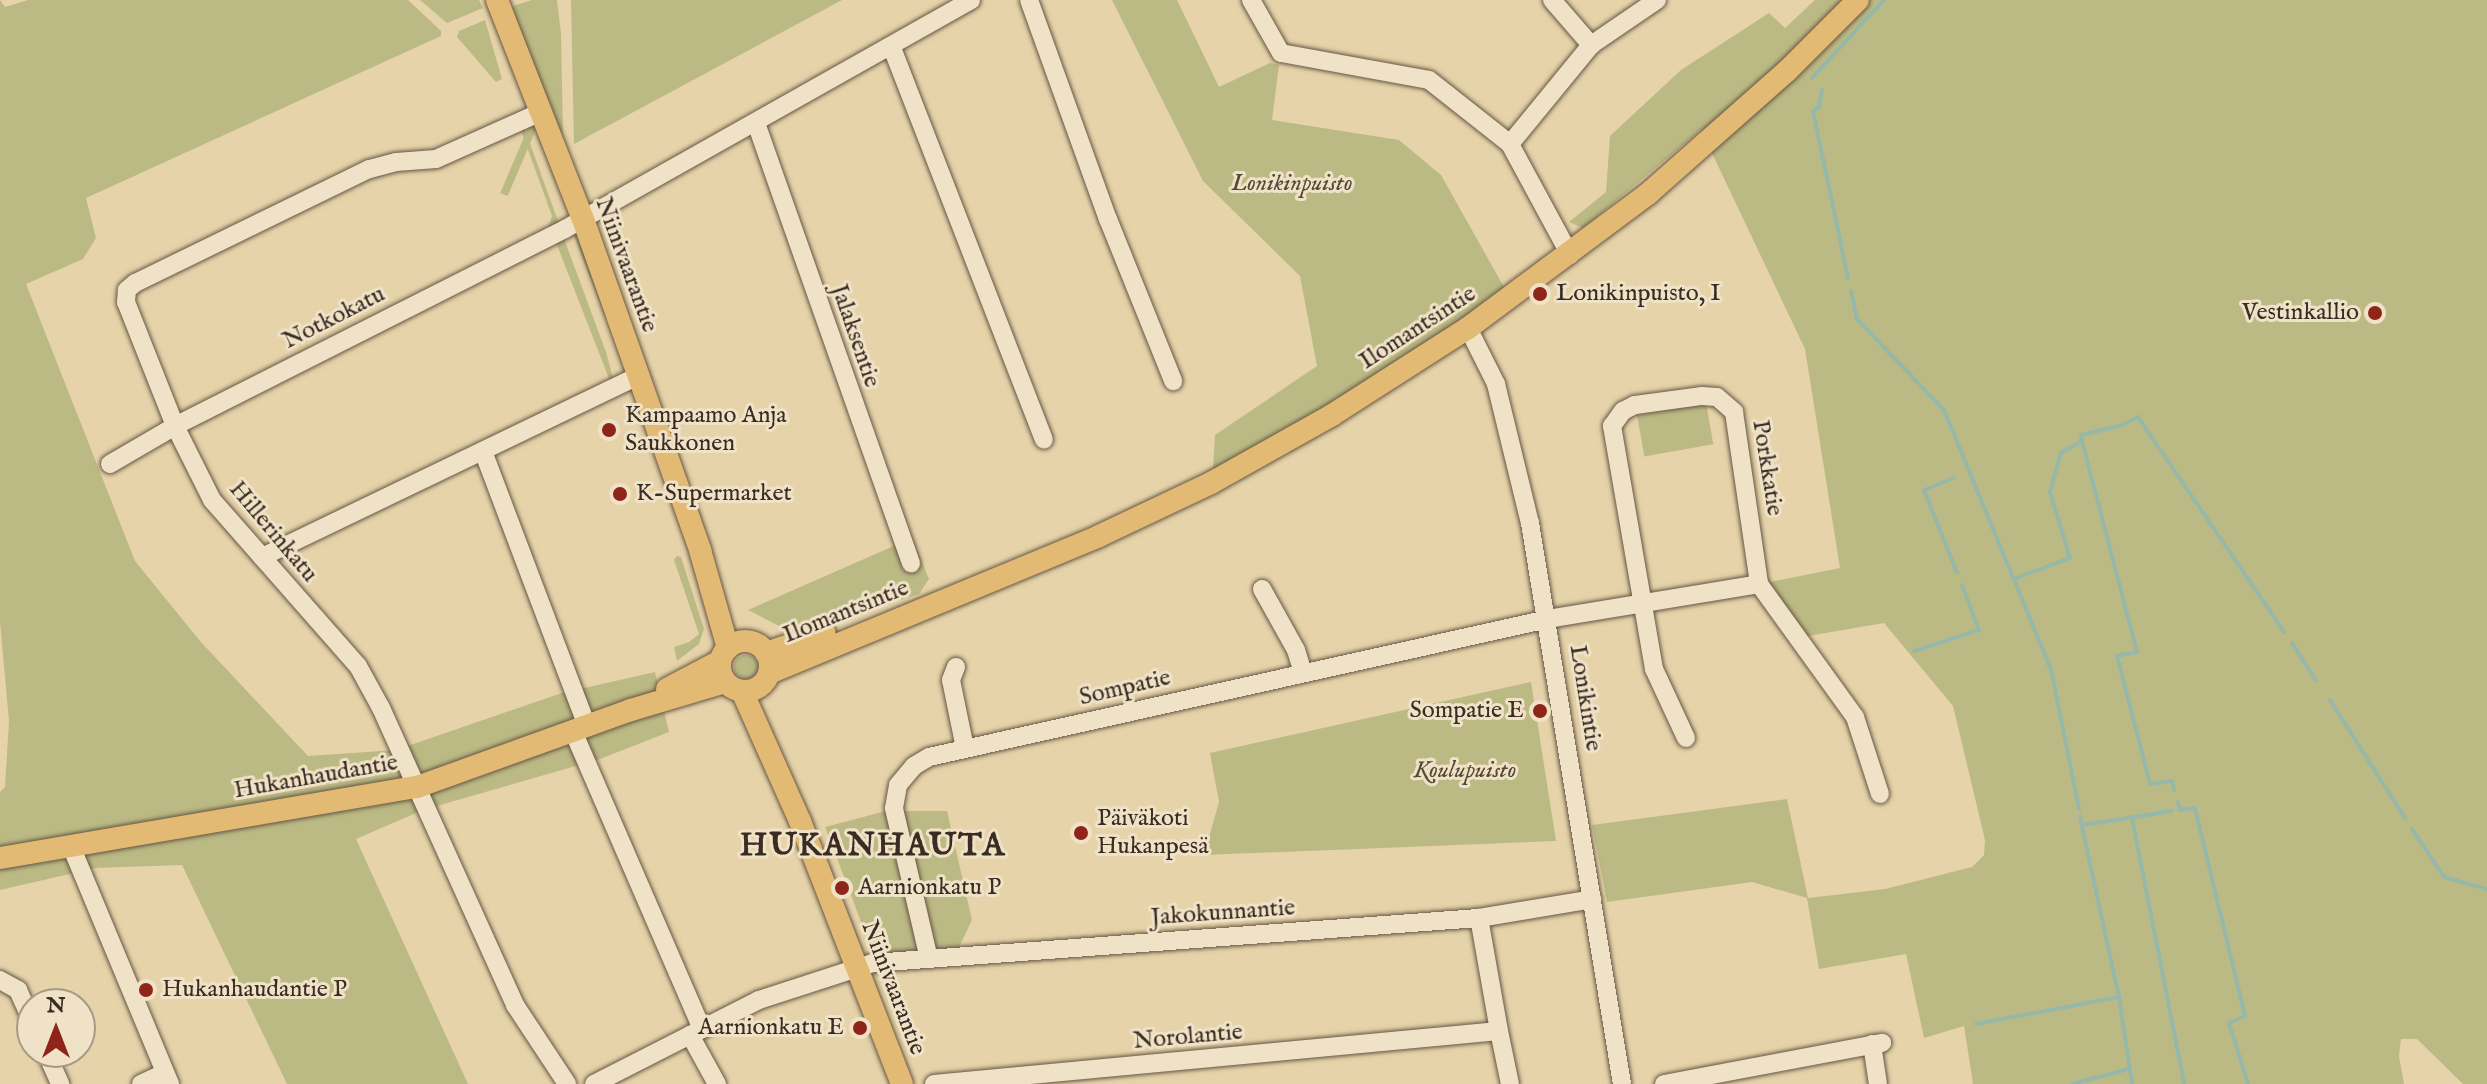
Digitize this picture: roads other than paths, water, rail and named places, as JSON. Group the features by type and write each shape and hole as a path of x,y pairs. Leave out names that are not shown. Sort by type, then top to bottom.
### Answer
{"main road":[{"name":"Niinivaarantie","path":"497,0 583,219 700,550 736,620 746,667 800,821 902,1084"},
{"name":"Ilomantsintie","path":"746,667 941,600 1099,536 1211,483 1332,415 1468,328 1570,255 1720,132 1858,0"},
{"name":"Hukanhaudantie","path":"0,858 417,787 746,667"}],"street":[{"name":"Notkokatu","path":"110,464 175,426 583,219 892,48 971,0"},
{"path":"1029,0 1108,219 1173,381"},
{"path":"1251,0 1281,53 1429,80 1510,144 1570,255"},
{"path":"1552,0 1591,45"},
{"path":"1510,144 1591,45 1657,0"},
{"path":"892,48 1044,440"},
{"name":"Hillerinkatu","path":"541,112 436,159 396,162 369,169 135,283 127,290 130,316 175,426 212,500 358,666 417,787 515,1005 567,1084"},
{"name":"Jalaksentie","path":"756,123 911,564"},
{"name":"Lonikintie","path":"1468,328 1496,384 1517,460 1548,619 1622,1084"},
{"path":"262,557 638,376"},
{"name":"Porkkatie","path":"1686,738 1654,669 1612,434 1617,417 1635,405 1702,396 1717,397 1734,412 1759,584"},
{"path":"483,451 580,728 717,1084"},
{"path":"1548,619 1759,584 1855,717 1880,794"},
{"path":"1262,589 1296,650 1303,673"},
{"name":"Sompatie","path":"929,959 894,808 898,785 914,766 929,757 1548,619"},
{"path":"956,667 951,680 965,748"},
{"path":"71,846 167,1079 141,1084"},
{"name":"Jakokunnantie","path":"594,1084 794,986 857,966 1479,918 1592,899"},
{"path":"1479,918 1510,1084"},
{"name":"Norolantie","path":"934,1084 1499,1031"},
{"path":"1664,1084 1714,1079 1877,1044 1878,1084"}],"waterway":[{"path":"1812,78 1884,0"},
{"path":"1822,90 1819,107 1813,111 1848,278"},
{"path":"1851,291 1857,319 1944,410 2051,669 2079,809"},
{"path":"2014,579 2070,558 2050,492 2061,453 2082,441 2081,435 2123,425 2138,417 2284,632"},
{"path":"2082,441 2137,652 2117,656 2150,784 2172,781 2174,790"},
{"path":"1954,478 1924,490 1957,573"},
{"path":"1914,651 1979,630 1962,585"},
{"path":"2292,643 2316,681"},
{"path":"2330,700 2405,818"},
{"path":"2178,802 2180,810"},
{"path":"2179,810 2195,808 2245,1016 2229,1023 2248,1084"},
{"path":"2083,825 2172,811"},
{"path":"2080,817 2119,997 2132,1084"},
{"path":"2132,818 2184,1084"},
{"path":"2412,829 2444,877 2487,889"},
{"path":"1976,1024 2119,997"},
{"path":"2072,1084 2129,1069"}],"place":[{"name":"Lonikinpuisto, I","path":"1540,294"},
{"name":"Vestinkallio","path":"2375,313"},
{"name":"Kampaamo Anja Saukkonen","path":"609,430"},
{"name":"K-Supermarket","path":"620,494"},
{"name":"Sompatie E","path":"1540,711"},
{"name":"Päiväkoti Hukanpesä","path":"1081,833"},
{"name":"Aarnionkatu P","path":"842,888"},
{"name":"Hukanhaudantie P","path":"146,990"},
{"name":"Aarnionkatu E","path":"860,1028"}],"district":[{"name":"HUKANHAUTA","path":"873,847"}],"park label":[{"name":"Lonikinpuisto","path":"1292,184"},
{"name":"Koulupuisto","path":"1465,771"}]}
